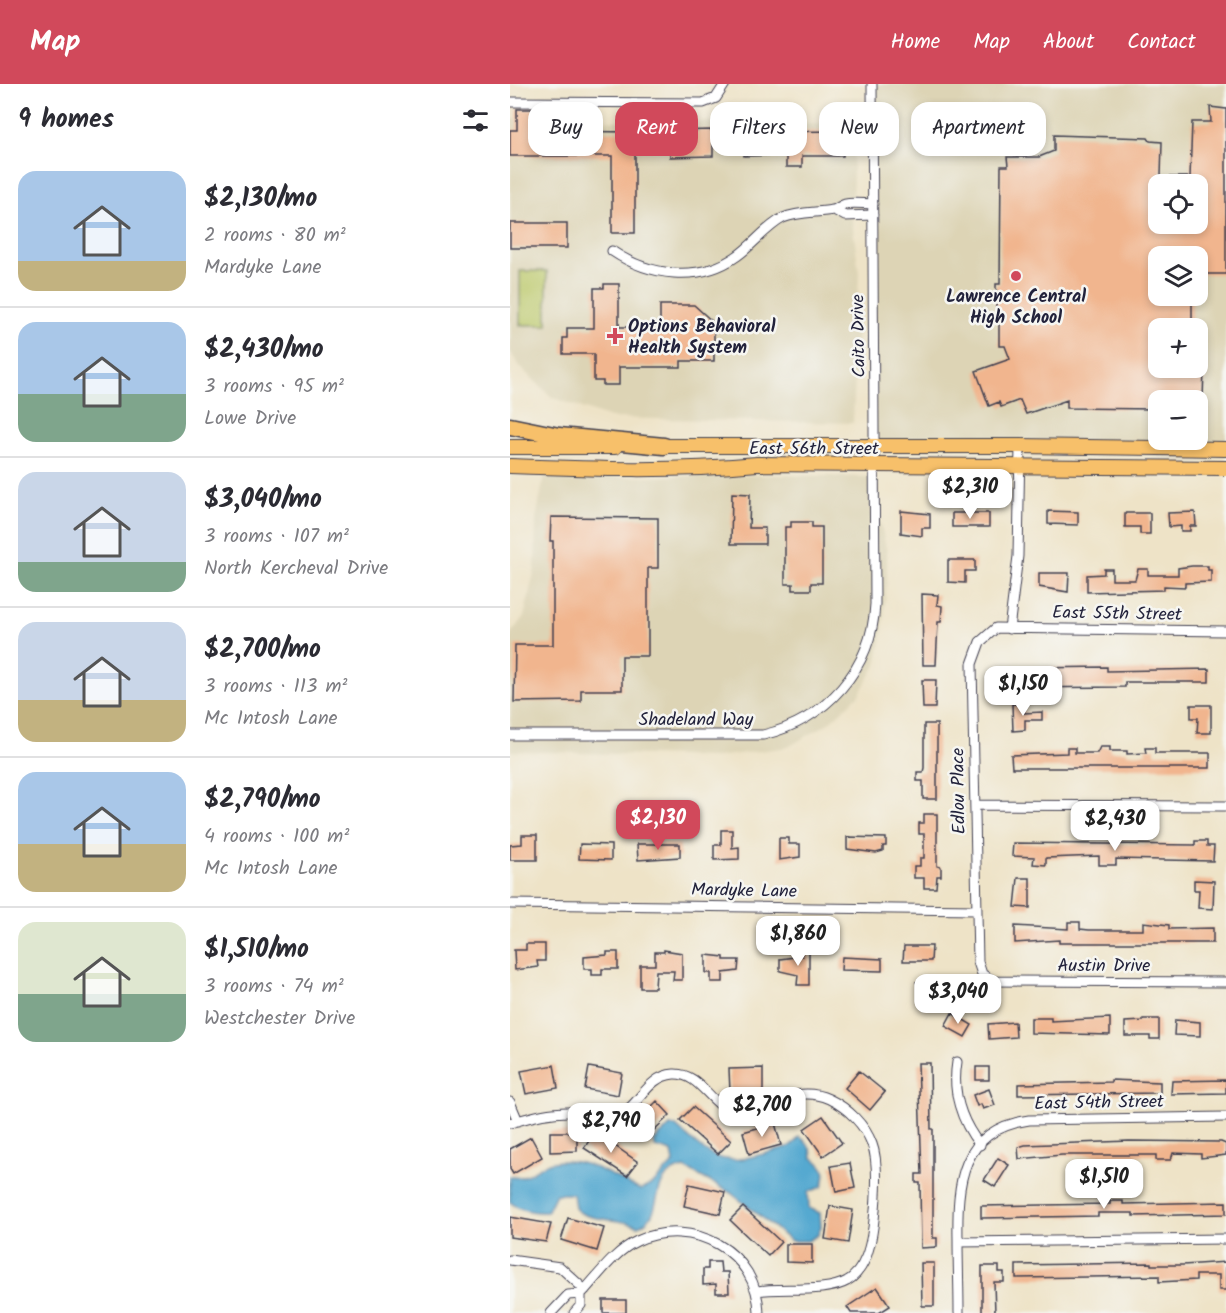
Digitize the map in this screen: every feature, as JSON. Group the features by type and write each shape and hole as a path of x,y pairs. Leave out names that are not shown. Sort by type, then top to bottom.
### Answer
{"highway":[{"path":"510,426 578,439 664,446"}],"main road":[{"name":"East 56th Street","path":"510,447 664,446 876,456 1019,468 1226,468"},
{"name":"East 56th Street","path":"510,466 680,469 1020,446 1226,449"}],"street":[{"path":"510,102 703,104 717,98 725,84"},
{"name":"Caito Drive","path":"872,84 876,456"},
{"path":"612,251 633,264 658,271 674,274 701,272 738,256 784,218 834,210 845,204 873,204"},
{"path":"834,210 845,216 873,215"},
{"path":"1009,628 1018,556 1020,446"},
{"name":"Shadeland Way","path":"510,735 754,736 786,728 819,711 839,693 855,671 872,628 875,604 876,456"},
{"name":"Edlou Place","path":"984,976 978,962 972,661 976,647 984,636 996,628 1009,628"},
{"name":"East 55th Street","path":"1009,628 1226,631"},
{"path":"975,805 1226,806"},
{"name":"Mardyke Lane","path":"510,904 977,910"},
{"name":"Austin Drive","path":"984,976 993,981 1226,982"},
{"path":"957,1062 955,1085 960,1108 966,1126 980,1145 964,1168 958,1185 959,1313"},
{"path":"510,1102 514,1122 559,1112 603,1118 616,1117 656,1080 674,1074 695,1081 722,1106 736,1113 760,1110 781,1098 798,1094 820,1096 841,1106 861,1124 874,1150 873,1214 865,1260 854,1276 837,1286 757,1291"},
{"name":"East 54th Street","path":"980,1145 1007,1126 1029,1120 1226,1117"},
{"path":"551,1313 568,1295 583,1292 626,1248 646,1237 668,1232 700,1235 725,1247 746,1269 757,1291 759,1313"},
{"path":"958,1242 1226,1239"},
{"path":"510,1260 560,1267 583,1292"},
{"path":"574,1313 581,1305 583,1292"}],"shaded area":[{"name":"Lawrence Central High School","path":"872,84 1226,84 1226,449 1208,449 1208,390 1148,390 1148,448 875,446 873,156 899,156 899,102 872,102"},
{"path":"510,119 528,119 528,156 603,156 603,120 615,121 615,156 698,156 698,122 710,122 710,156 807,156 807,123 819,123 819,156 853,156 852,220 859,273 853,423 610,418 552,397 521,368 510,352"},
{"path":"775,475 870,477 887,552 887,578 883,630 876,665 858,696 827,724 788,747 717,757 510,751 510,634 524,617 535,568 536,519 544,478"}],"green space":[{"path":"520,271 547,271 547,325 520,325"}],"water":[{"path":"670,1126 676,1126 710,1154 729,1159 740,1159 783,1149 793,1144 799,1137 802,1138 808,1145 812,1157 822,1166 825,1173 822,1187 808,1192 809,1208 820,1213 821,1227 818,1235 808,1241 791,1241 731,1193 685,1168 665,1178 660,1186 652,1214 647,1221 638,1226 586,1215 575,1208 573,1194 556,1194 547,1212 527,1210 510,1202 510,1176 521,1177 553,1162 577,1162 588,1165 641,1190 654,1183 674,1162 672,1152 655,1147 654,1141"}],"building":[{"name":"Lawrence Central High School","path":"1210,107 1226,109 1226,274 1208,274 1208,246 1148,246 1148,306 1192,306 1192,318 1148,318 1148,378 1204,378 1203,390 1148,390 1148,409 1067,408 1067,400 1026,414 1020,400 1001,407 999,402 989,406 976,371 1010,359 1005,346 999,346 999,308 996,307 996,284 1000,284 1001,166 1008,166 1007,157 1046,156 1054,151 1054,135 1148,138 1150,141 1162,142 1161,174 1148,174 1148,234 1208,234 1208,174 1190,174 1192,122 1211,122"},
{"path":"517,109 528,109 528,156 510,156 510,130 517,130"},
{"path":"698,130 710,130 710,156 713,156 670,157 698,156"},
{"path":"807,131 819,131 819,156 807,156"},
{"path":"603,132 615,132 615,156 635,156 635,233 612,233 612,156 603,156"},
{"path":"786,156 802,156 802,167 786,167"},
{"path":"510,223 567,223 567,248 510,248"},
{"path":"604,284 619,284 619,327 660,327 660,305 694,305 714,323 714,361 681,361 681,367 619,367 619,385 603,385 603,381 594,381 594,354 563,354 563,338 567,338 567,328 594,328 594,288 604,288"},
{"path":"732,493 750,494 749,528 765,528 765,544 731,544"},
{"path":"901,511 930,514 930,528 922,528 922,536 901,533"},
{"path":"1048,511 1078,512 1078,525 1048,524"},
{"path":"1195,512 1196,526 1190,526 1190,531 1181,531 1181,526 1169,527 1168,513"},
{"path":"952,513 989,513 989,527 952,527"},
{"path":"1125,513 1150,513 1150,534 1140,534 1140,527 1125,527"},
{"path":"551,517 658,518 658,568 648,568 648,656 622,656 622,690 581,690 581,701 514,702 515,645 553,645"},
{"path":"791,522 812,522 812,527 822,527 822,583 811,583 811,590 793,590 793,584 785,584 785,527 791,527"},
{"path":"948,560 975,560 975,571 965,571 965,583 948,582"},
{"path":"1208,566 1208,570 1211,570 1211,582 1185,583 1185,587 1164,586 1164,590 1087,592 1087,575 1104,574 1104,569 1112,569 1112,580 1135,580 1138,569 1148,569 1148,575 1178,575 1178,568"},
{"path":"1039,573 1069,573 1068,592 1039,587"},
{"path":"922,594 938,595 937,605 942,606 941,622 938,622 936,665 923,665"},
{"path":"1107,667 1107,671 1209,669 1209,682 1125,682 1125,687 1010,688 1010,674 1029,674 1029,668"},
{"path":"922,680 936,680 935,708 923,708"},
{"path":"1012,704 1024,704 1024,713 1042,712 1042,720 1025,720 1025,730 1013,731"},
{"path":"1191,705 1211,705 1211,733 1197,733 1198,718 1191,718"},
{"path":"924,724 937,724 937,799 923,799 923,781 917,781 917,772 923,772 924,768"},
{"path":"1100,747 1110,747 1110,751 1127,751 1127,754 1146,753 1145,748 1155,748 1155,753 1210,753 1210,768 1012,768 1011,755 1067,753 1067,748 1075,748 1075,753 1097,753"},
{"path":"924,814 937,814 937,866 941,867 941,876 937,876 936,888 924,888 924,878 914,878 914,866 920,866 920,858 924,858 924,834 919,834 919,823 924,823"},
{"path":"721,830 732,830 732,848 739,847 739,859 714,860 714,845 721,845"},
{"path":"522,835 537,835 537,860 510,860 510,845 522,844"},
{"path":"847,837 886,838 886,846 883,846 883,851 876,853 847,849"},
{"path":"779,838 789,838 789,844 800,844 800,857 779,860"},
{"path":"1195,841 1207,841 1207,846 1214,846 1213,861 1116,859 1116,865 1099,865 1099,856 1046,858 1046,865 1033,864 1034,857 1012,856 1013,843 1195,845"},
{"path":"580,844 611,845 611,860 579,859"},
{"path":"637,844 680,844 680,857 638,860"},
{"path":"1018,878 1030,878 1030,908 1015,907"},
{"path":"1194,880 1214,881 1213,909 1198,908 1199,890 1194,890"},
{"path":"1068,922 1080,922 1080,929 1089,930 1143,930 1143,922 1169,925 1169,929 1213,928 1213,943 1059,943 1059,940 1015,943 1015,926 1068,929"},
{"path":"526,944 545,944 545,961 537,961 538,967 515,970 514,950 526,950"},
{"path":"904,946 932,946 931,961 903,961"},
{"path":"664,950 682,953 682,980 673,980 674,971 656,971 655,988 640,988 640,965 655,965 655,952 664,952"},
{"path":"802,950 809,951 809,985 797,985 798,975 780,971 780,959 802,956"},
{"path":"607,952 618,952 618,969 602,969 602,975 592,975 592,969 584,969 584,957 607,955"},
{"path":"706,955 724,957 724,960 739,960 738,971 723,973 723,982 711,982 711,973 706,973"},
{"path":"842,957 882,959 882,971 841,970"},
{"path":"932,977 938,1003 925,1008 916,982"},
{"path":"952,1013 972,1025 965,1037 945,1026"},
{"path":"1031,1018 1051,1018 1051,1021 1110,1018 1110,1035 1031,1033"},
{"path":"1143,1019 1159,1019 1159,1039 1150,1039 1150,1036 1125,1036 1125,1022 1143,1021"},
{"path":"1175,1020 1200,1022 1200,1036 1174,1035"},
{"path":"1015,1022 1016,1037 989,1039 988,1024"},
{"path":"918,1063 930,1063 931,1129 933,1129 933,1238 937,1238 937,1247 921,1248 920,1183 916,1183 916,1174 922,1174"},
{"path":"554,1065 558,1088 526,1094 521,1071"},
{"path":"589,1067 622,1073 618,1095 585,1089"},
{"path":"976,1067 989,1067 989,1080 976,1080"},
{"path":"763,1068 763,1091 730,1092 729,1069"},
{"path":"859,1071 885,1092 870,1110 845,1088"},
{"path":"1111,1080 1160,1082 1160,1093 1018,1095 1018,1084 1111,1082"},
{"path":"1226,1080 1226,1093 1171,1094 1172,1081"},
{"path":"989,1089 995,1105 983,1109 981,1104 977,1106 973,1095"},
{"path":"657,1101 670,1115 651,1133 638,1120"},
{"path":"693,1107 731,1141 718,1154 680,1120"},
{"path":"823,1116 842,1143 823,1156 804,1129"},
{"path":"775,1123 781,1145 749,1154 743,1132"},
{"path":"550,1132 577,1132 577,1151 550,1152"},
{"path":"595,1132 638,1162 627,1176 584,1148"},
{"path":"531,1137 542,1157 513,1174 510,1169 510,1149"},
{"path":"1129,1141 1221,1142 1226,1144 1226,1155 1201,1158 1201,1154 1173,1153 1171,1160 1156,1160 1156,1155 1062,1155 1019,1159 1018,1147 1025,1145"},
{"path":"998,1158 1009,1165 995,1187 984,1180"},
{"path":"850,1163 855,1188 836,1192 831,1166"},
{"path":"689,1184 725,1192 720,1214 684,1206"},
{"path":"1110,1201 1123,1201 1123,1204 1226,1202 1226,1214 1133,1216 1133,1213 1098,1213 1098,1216 981,1218 981,1206 1110,1204"},
{"path":"830,1206 853,1210 848,1243 825,1239"},
{"path":"743,1207 781,1242 768,1256 730,1220"},
{"path":"510,1217 551,1224 546,1242 510,1237"},
{"path":"568,1218 604,1228 597,1251 561,1240"},
{"path":"786,1244 812,1244 812,1263 786,1262"},
{"path":"708,1262 720,1262 721,1272 728,1272 729,1293 716,1293 716,1284 703,1285 703,1269 708,1269"},
{"path":"1226,1262 1226,1290 1219,1290 1219,1275 1196,1275 1196,1280 1159,1282 1159,1276 1016,1278 1016,1265 1151,1263 1151,1265 1183,1265"},
{"path":"921,1263 934,1263 934,1306 922,1306"},
{"path":"982,1266 999,1266 999,1272 1004,1272 1004,1282 994,1282 995,1313 982,1313"},
{"path":"877,1287 890,1306 879,1313 851,1313 847,1307"},
{"path":"603,1300 626,1300 626,1313 603,1313"}],"place":[{"name":"Lawrence Central High School","path":"1016,276"},
{"name":"Options Behavioral Health System","path":"615,336"}]}
